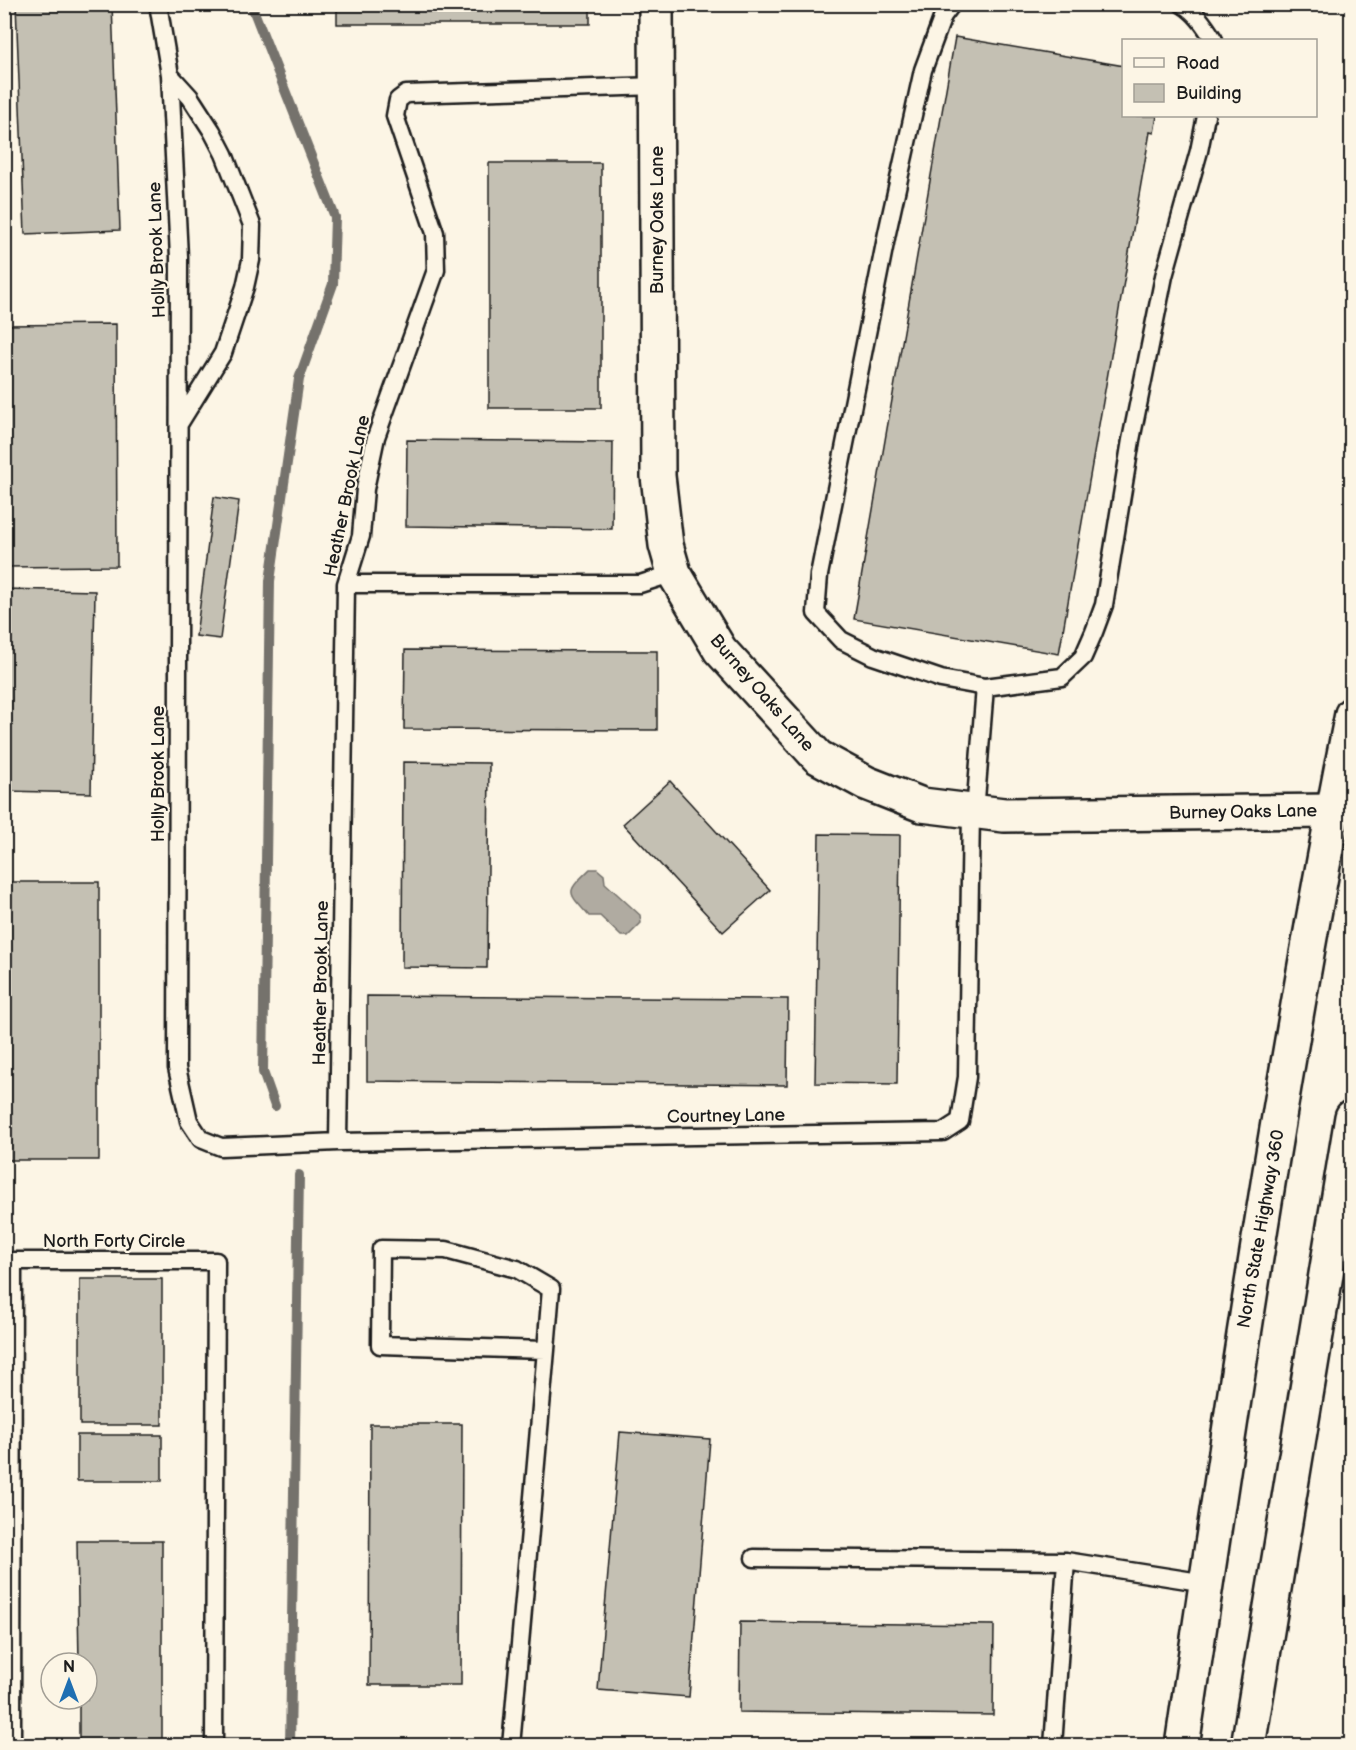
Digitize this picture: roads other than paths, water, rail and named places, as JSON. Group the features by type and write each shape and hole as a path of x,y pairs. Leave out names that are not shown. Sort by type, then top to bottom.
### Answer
{"main road":[{"name":"Burney Oaks Lane","path":"656,4 658,476 666,545 674,573 720,650 818,757 866,783 922,805 1016,815 1332,811"},
{"name":"North State Highway 360","path":"1182,1746 1249,1295 1332,811 1352,714"},
{"path":"1248,1746 1352,1117"}],"lane":[{"name":"Holly Brook Lane","path":"158,4 170,75 179,257 177,1068 189,1121"},
{"path":"952,4 943,16 922,70 884,245 824,553 816,613 841,640 873,656 941,679 985,687 1062,677 1083,657 1104,605 1131,440 1164,276 1199,151 1206,117"},
{"path":"1182,4 1203,23 1213,39"},
{"path":"170,75 190,97 212,131 224,154 252,225 250,260 245,287 223,353 179,425"},
{"name":"Heather Brook Lane","path":"338,1142 346,584 361,536 365,489 376,437 436,270 435,232 395,116 398,100 406,94 657,86"},
{"path":"346,584 640,584 674,573"},
{"name":"Courtney Lane","path":"189,1121 201,1138 220,1147 338,1142 943,1132 960,1121 967,1077 973,811 985,687"},
{"path":"510,1746 546,1350 551,1289 517,1269 446,1250 381,1248 380,1345 546,1350"},
{"name":"North Forty Circle","path":"12,1746 14,1261 216,1261 214,1746"},
{"path":"754,1558 1066,1561 1206,1583"},
{"path":"1053,1746 1066,1561"}],"waterway":[{"path":"251,4 335,217 333,284 299,379 270,581 263,1072 275,1106"},
{"path":"290,1746 299,1175"}]}
